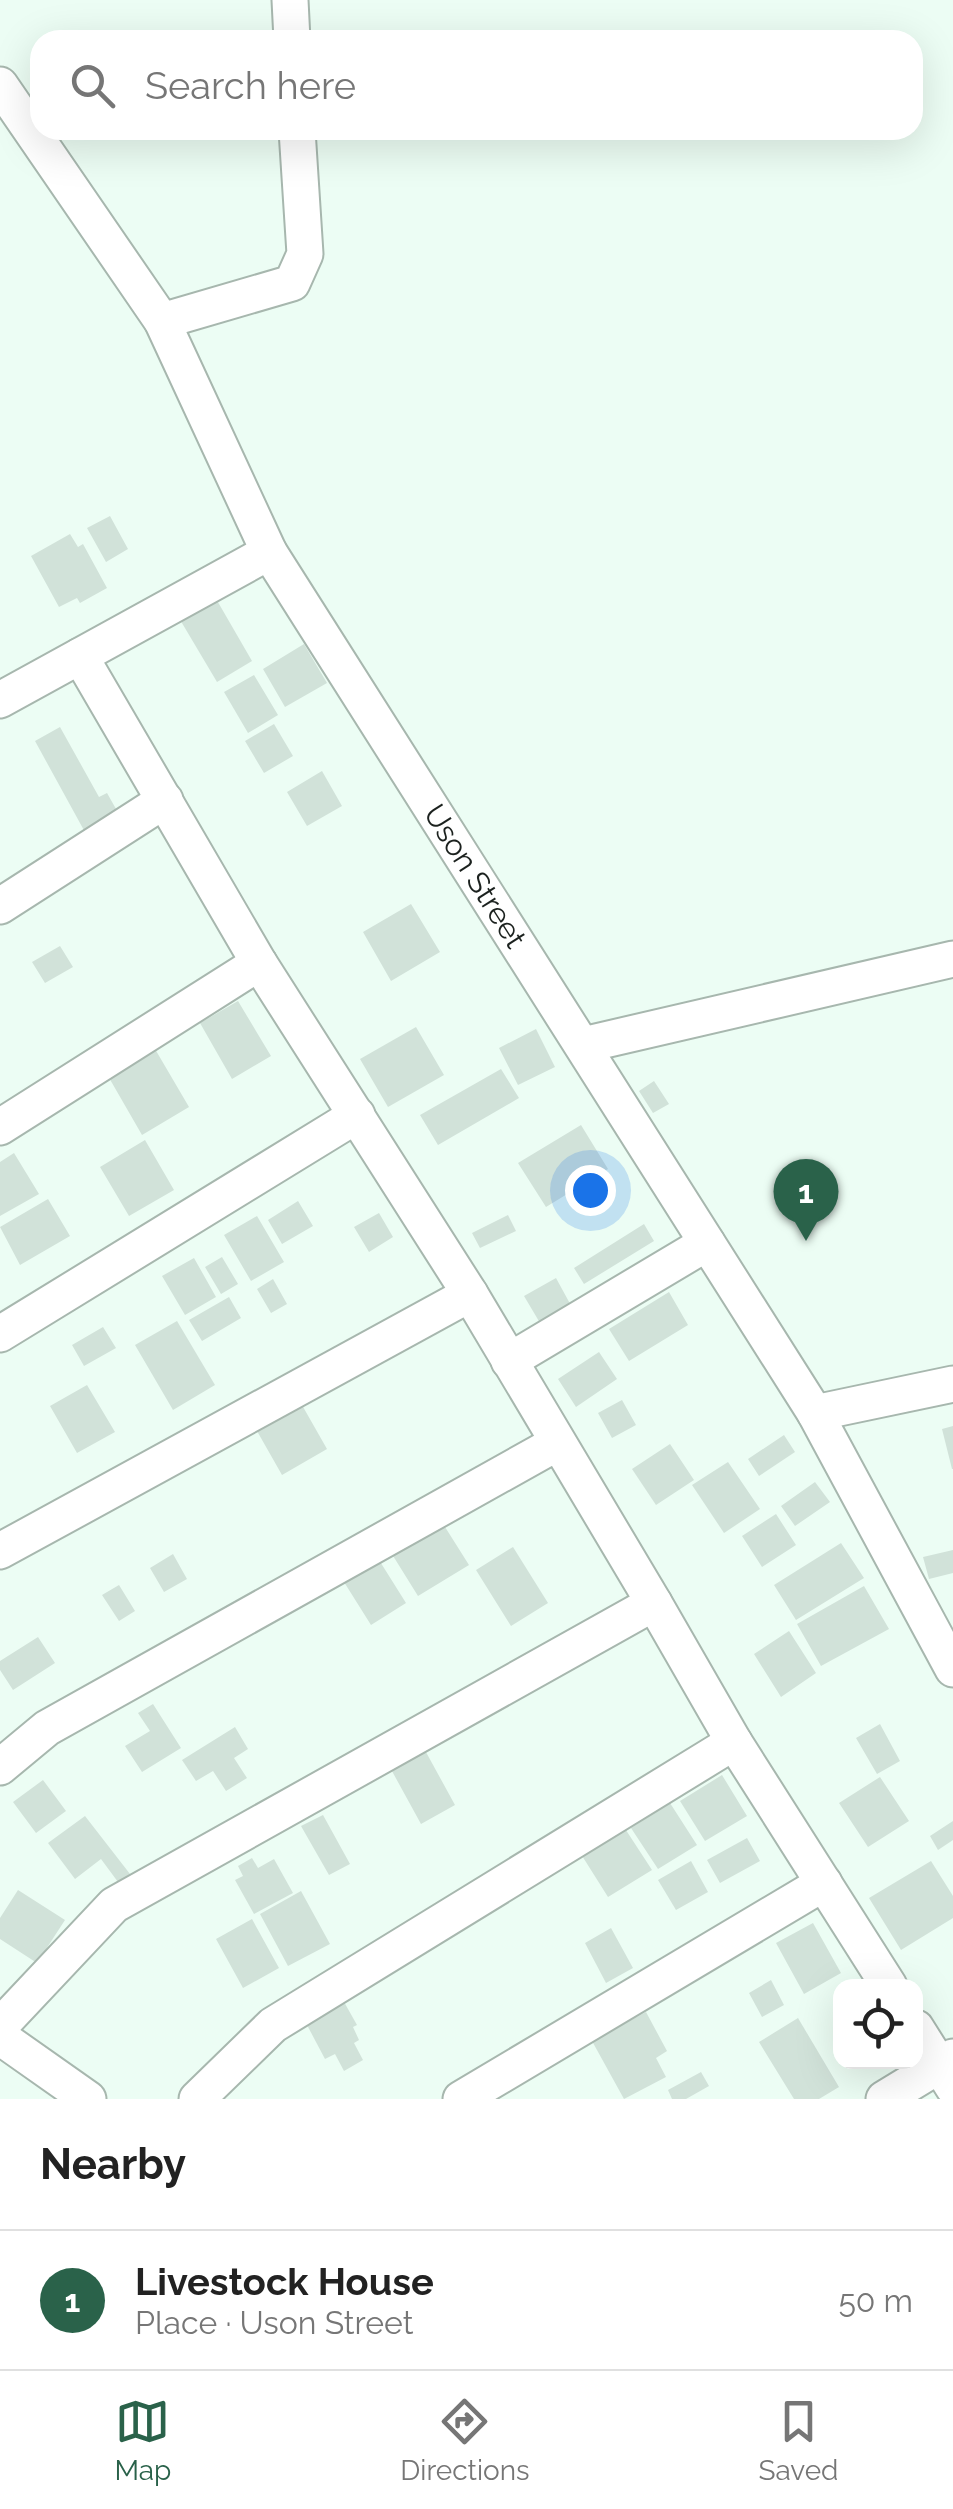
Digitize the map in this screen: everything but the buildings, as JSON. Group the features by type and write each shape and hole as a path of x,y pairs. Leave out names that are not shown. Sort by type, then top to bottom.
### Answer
{"street":[{"path":"290,0 292,30"},
{"name":"Uson Street","path":"0,84 30,128"},
{"name":"Uson Street","path":"38,140 162,321 269,552 815,1413 953,1669"},
{"path":"162,321 292,282 305,254 299,140"},
{"path":"0,700 269,552"},
{"path":"80,656 260,963 470,1294 734,1742 886,1979"},
{"path":"0,906 165,800"},
{"path":"583,1044 953,959"},
{"path":"0,1127 260,963"},
{"path":"0,1334 358,1115"},
{"path":"508,1361 707,1243"},
{"path":"0,1551 470,1294"},
{"path":"815,1413 953,1384"},
{"path":"0,1767 47,1728 556,1443"},
{"path":"0,2026 114,1905 654,1603"},
{"path":"197,2099 273,2025 734,1742"},
{"path":"461,2099 824,1883"},
{"path":"0,2037 88,2099"},
{"path":"884,2099 948,2070 923,2037"}],"place":[{"name":"Livestock House","path":"806,1241"}]}
